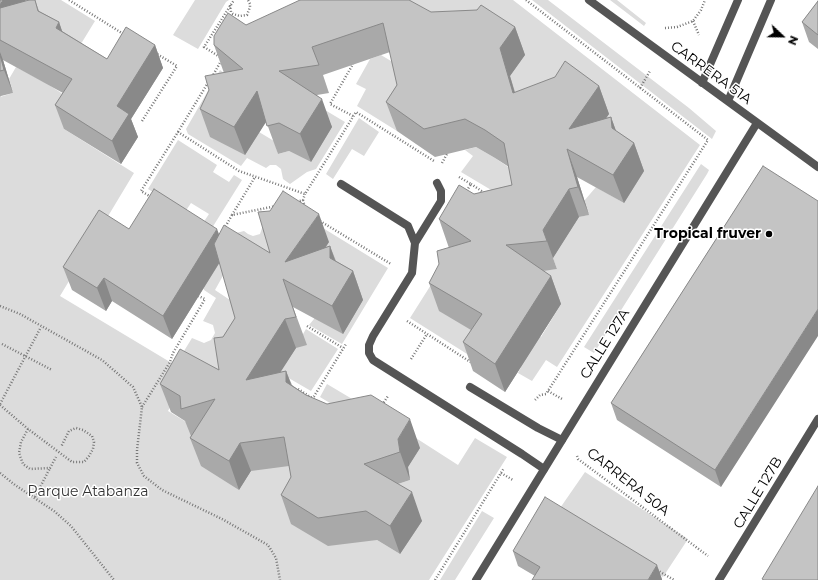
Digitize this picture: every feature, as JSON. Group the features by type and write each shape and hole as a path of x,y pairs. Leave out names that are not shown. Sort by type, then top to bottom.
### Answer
{"street":[{"name":"CARRERA 51A","path":"589,0 818,167"},
{"path":"702,83 738,0"},
{"path":"728,102 772,0"},
{"name":"CALLE 127A","path":"476,580 757,123"},
{"path":"437,183 441,191 441,201 415,243 412,273 373,336 369,345 369,353 373,360 544,469"},
{"path":"341,184 408,226 415,243"},
{"path":"470,386 538,428 562,440"},
{"name":"CALLE 127B","path":"720,580 818,419"}],"path":[{"path":"69,0 126,35"},
{"path":"156,201 141,191 222,59 204,47 234,0"},
{"path":"230,5 230,9 233,14 247,16 250,7 248,0"},
{"path":"526,0 708,140 546,394 540,395 534,400 549,411 538,428"},
{"path":"663,28 677,27 693,21 701,10 705,0"},
{"path":"142,121 178,66 152,51"},
{"path":"325,106 330,104 353,64"},
{"path":"330,104 353,116"},
{"path":"305,210 303,200 305,194 356,112 441,165 451,148"},
{"path":"178,132 239,171 305,194"},
{"path":"222,233 255,177"},
{"path":"459,177 490,197"},
{"path":"463,197 471,184"},
{"path":"296,202 303,200"},
{"path":"232,215 282,205"},
{"path":"317,219 394,266"},
{"path":"194,293 205,300 173,353 170,362 142,407 137,463 144,476 162,490 268,545 276,558 280,580"},
{"path":"0,306 20,314 102,360 133,387 142,407"},
{"path":"403,319 477,366"},
{"path":"308,326 343,348"},
{"path":"41,327 0,404 28,429 72,462 84,462 93,449 94,442 92,436 83,430 76,428 69,431 61,447"},
{"path":"313,398 347,342"},
{"path":"2,344 52,370"},
{"path":"295,388 320,402"},
{"name":"CARRERA 50A","path":"548,391 565,400 568,430 578,459 726,569"},
{"path":"28,429 21,442 19,452 24,464 30,469 50,468"},
{"path":"435,580 505,467 517,465 522,454"},
{"path":"35,497 56,457"},
{"path":"0,473 54,511 71,526 114,580"},
{"path":"501,473 531,490"},
{"path":"654,568 674,580"}],"green space":[{"path":"26,0 61,0 95,21 76,52 15,17"},
{"path":"195,0 229,0 226,2 198,49 173,35"},
{"path":"406,0 513,0 700,145 557,367 546,360 532,381 518,373 521,367 487,343 475,359 410,318 453,250 520,324 541,337 561,304 535,286 545,270 557,269 553,258 579,217 588,215 584,201 596,187 624,203 519,124 510,76 525,55 471,60"},
{"path":"532,0 548,0 689,108 716,131 712,139"},
{"path":"610,0 617,0 646,23 644,26"},
{"path":"381,55 401,67 407,114 397,131 357,106 366,89 356,84 370,59"},
{"name":"Parque Atabanza","path":"16,67 46,83 78,104 64,129 134,173 60,296 170,362 176,364 192,338 204,343 211,340 215,333 213,325 203,321 216,298 204,290 202,284 232,234 244,231 253,236 260,234 264,222 292,209 388,268 342,344 309,325 314,319 310,270 329,242 272,254 235,254 215,290 233,302 237,314 226,380 186,376 168,411 191,425 239,490 270,442 377,540 400,554 398,484 410,480 408,467 420,448 380,415 458,465 475,438 507,457 429,580 0,580 0,97 13,93 9,79"},
{"path":"220,70 240,86 244,155 259,132 274,141 278,154 289,151 311,162 325,110 345,122 316,169 307,172 290,184 283,179 281,169 276,165 270,165 266,168 247,158 241,166 188,134 186,129"},
{"path":"359,118 379,132 364,156 352,149 333,179 326,174"},
{"path":"178,140 217,165 213,172 229,182 234,175 242,180 212,228 203,223 209,214 191,203 185,212 148,189"},
{"path":"476,147 514,171 517,185 508,200 461,172 473,156 465,150"},
{"path":"701,164 709,170 707,174 594,353 584,347"},
{"path":"306,329 338,349 311,391 280,373"},
{"path":"327,384 374,412 366,425 320,397"},
{"path":"585,472 688,539 663,577 558,511"},
{"path":"482,511 494,518 455,580 440,580"}],"building":[{"path":"29,0 35,0 38,11 59,22 56,28 107,59 126,27 155,45 117,106 129,114 112,141 55,105 72,79 0,40 0,8"},
{"path":"300,0 409,0 431,12 477,10 481,5 515,27 500,48 513,93 555,77 565,61 599,86 569,129 611,117 612,128 634,143 613,175 567,149 578,187 569,189 543,230 547,241 506,245 551,276 495,364 463,342 482,314 429,283 439,264 437,251 471,241 439,219 459,185 474,194 512,185 504,143 465,119 424,129 386,102 397,85 383,23 312,47 319,65 279,71 322,99 300,134 279,123 267,126 257,91 234,127 200,109 209,90 205,76 243,69 214,45 214,36 228,13 246,25"},
{"path":"818,1 818,35 802,22"},
{"path":"0,55 4,70 0,71"},
{"path":"763,166 818,201 818,309 715,470 611,403"},
{"path":"154,189 217,229 163,316 104,278 97,288 63,267 99,210 129,229"},
{"path":"283,191 319,214 285,262 330,246 330,258 353,271 332,306 283,279 296,317 285,319 246,380 286,371 286,382 306,395 327,404 371,395 410,419 398,439 400,452 364,464 412,492 390,526 366,511 318,518 281,495 291,477 284,437 240,443 229,461 190,438 215,399 181,409 180,396 160,384 180,349 219,370 214,338 223,337 235,318 214,244 224,225 270,253 258,212 270,211"},
{"path":"818,486 818,580 762,579"},
{"path":"545,497 657,565 648,580 532,580 540,567 513,551"}],"place":[{"name":"Tropical fruver","path":"769,234"}]}
